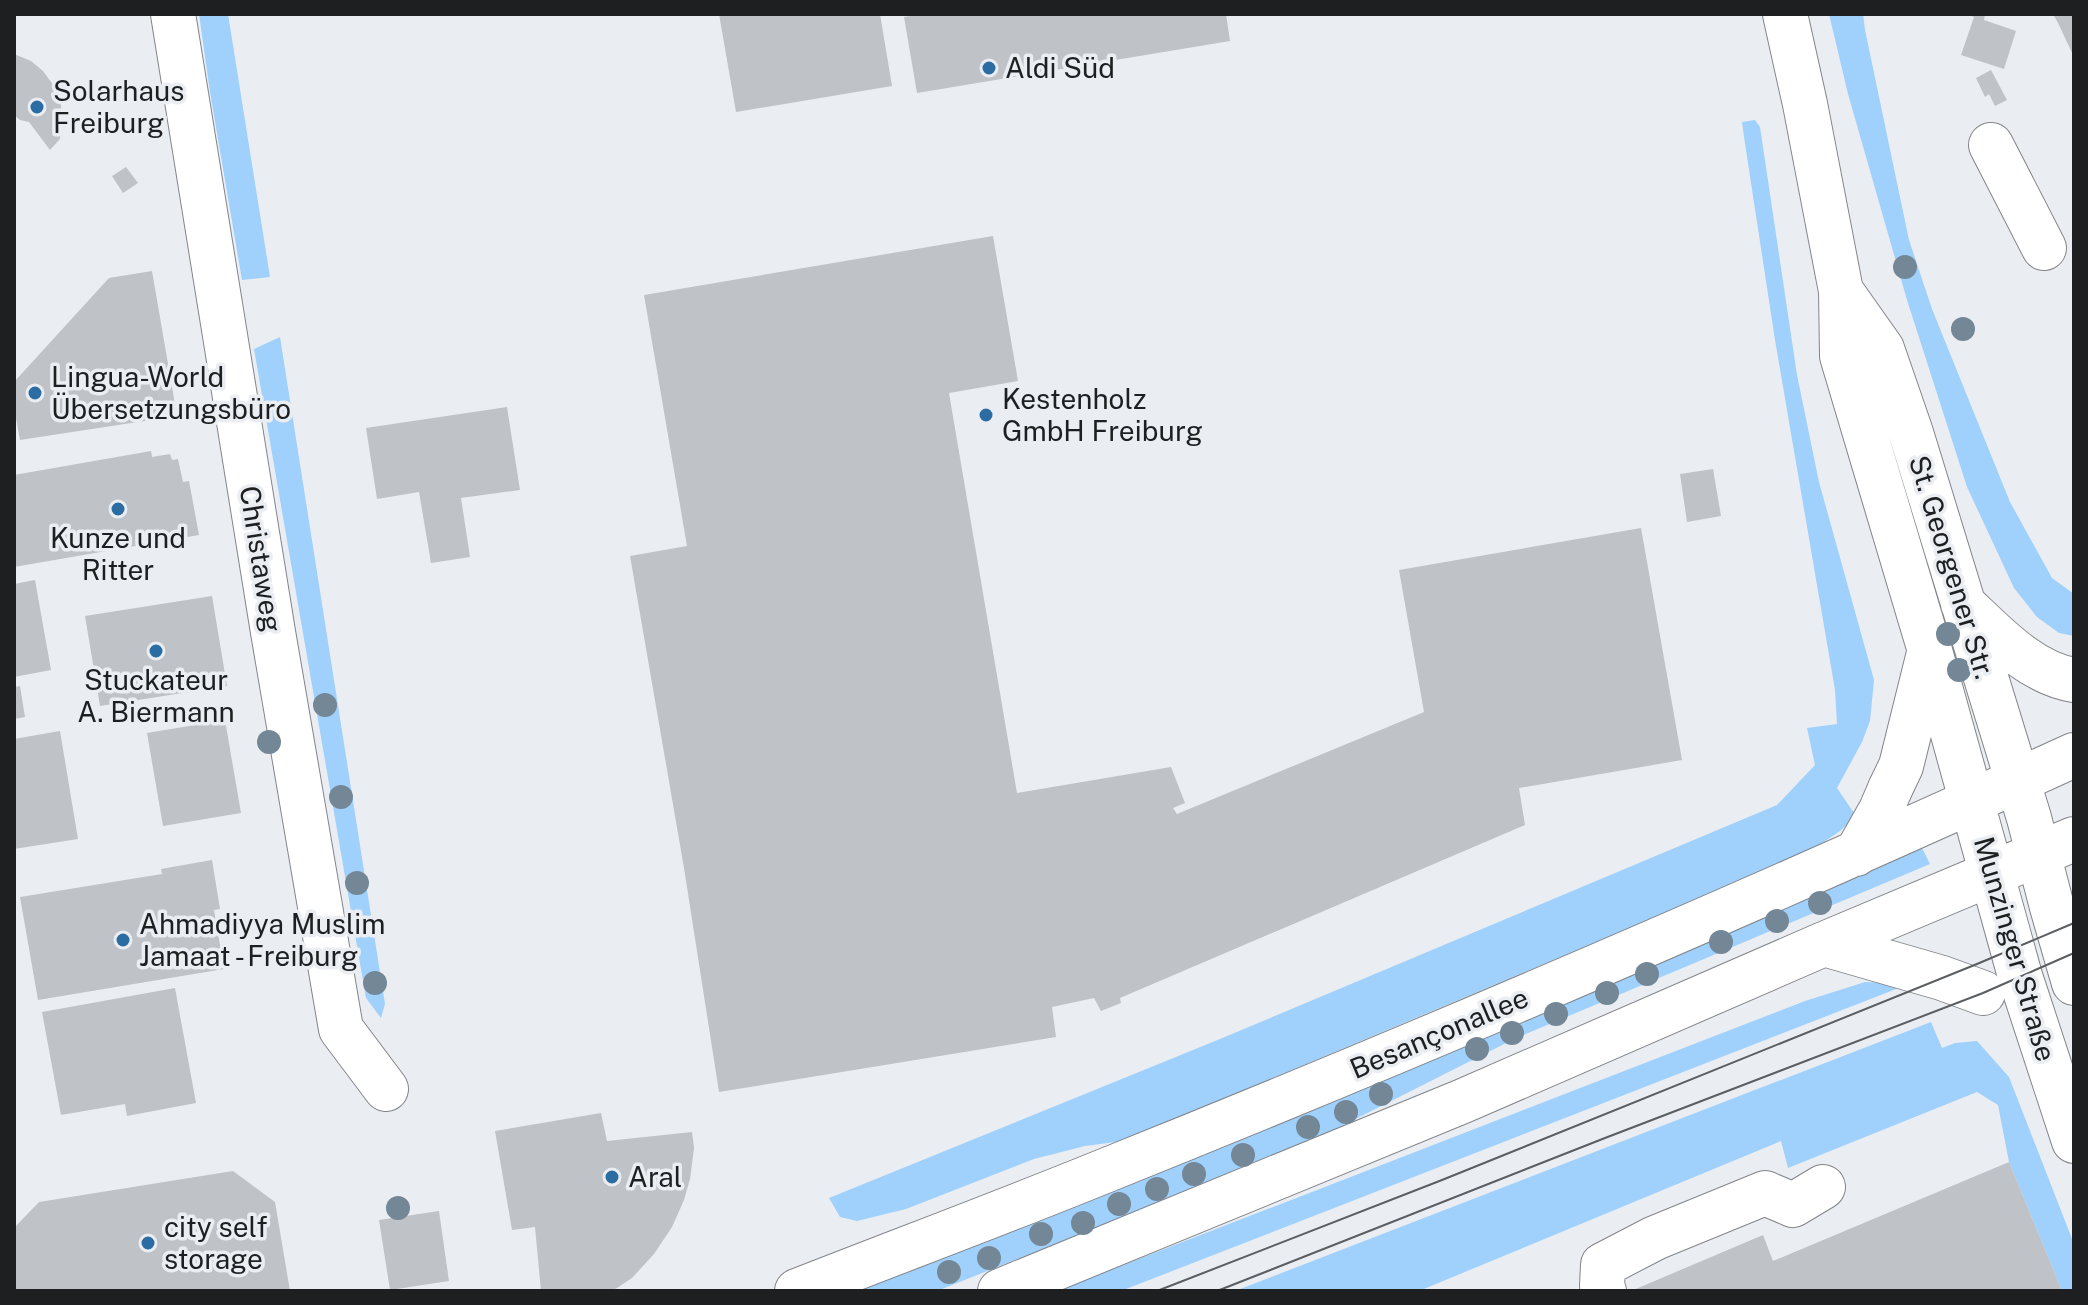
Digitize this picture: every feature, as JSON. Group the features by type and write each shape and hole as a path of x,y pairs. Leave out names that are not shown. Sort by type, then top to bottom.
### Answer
{"street":[{"name":"Christaweg","path":"173,14 341,1029 386,1089"},
{"name":"St. Georgener Str.","path":"1788,18 1841,291 1842,356 1972,802"},
{"path":"1991,145 2044,248"},
{"name":"St. Georgener Str.","path":"1841,291 1882,349 1911,433 2017,782 2056,846"},
{"path":"1963,604 2034,665 2074,680"},
{"path":"1856,854 1901,766 1930,651"},
{"name":"Besançonallee","path":"797,1291 1101,1173 1407,1047 1856,854 2074,755"},
{"name":"Munzinger Straße","path":"1972,802 2030,1012 2074,1141"},
{"path":"1000,1291 1463,1101 2056,846"},
{"name":"Munzinger Straße","path":"2056,846 2074,983"},
{"path":"1824,944 1942,978 2030,1012"},
{"path":"1604,1291 1603,1265 1655,1238 1765,1193 1793,1205 1823,1187"}],"shaded area":[{"path":"199,14 228,14 270,277 242,280"},
{"path":"1829,14 1863,14 1909,240 1932,309 2010,502 2052,578 2074,594 2074,636 2059,633 2037,617 2014,588 1967,487 1907,300 1848,94"},
{"path":"1755,120 1760,127 1797,375 1819,482 1874,680 1870,721 1837,788 1856,816 1811,851 1123,1141 1085,1146 1034,1159 906,1209 857,1221 840,1217 829,1198 1220,1039 1777,805 1815,765 1807,728 1837,724 1835,690 1744,137 1742,122"},
{"path":"280,337 385,1004 381,1018 366,998 254,349"},
{"path":"1922,848 1930,864 1514,1039 1304,1145 937,1291 856,1291 1533,1016"},
{"path":"1865,982 1909,984 1121,1291 1056,1291 1805,1001"},
{"path":"1931,1022 1942,1048 1977,1041 2009,1077 2074,1244 2074,1291 2062,1291 2009,1162 1998,1105 1977,1092 1788,1168 1781,1141 1419,1291 1235,1291"}],"building":[{"path":"719,14 880,14 892,86 736,112"},
{"name":"Aldi Süd","path":"925,14 1226,14 1230,41 917,93 904,17"},
{"path":"1967,14 1985,14 1984,20 2016,31 2004,69 1961,55 1974,17"},
{"path":"2053,14 2074,14 2074,57 2058,23"},
{"name":"Solarhaus Freiburg","path":"14,54 31,61 43,71 60,99 60,139 50,150 29,122 14,115"},
{"path":"1991,70 2007,100 1995,106 1989,94 1985,97 1976,78"},
{"path":"126,167 138,183 123,193 112,176"},
{"path":"993,236 1018,381 949,393 1017,793 1171,767 1185,803 1173,808 1177,814 1424,712 1399,570 1641,528 1682,760 1519,788 1525,825 1120,998 1121,1003 1101,1011 1094,998 1052,1007 1056,1037 719,1092 630,556 687,546 644,295"},
{"path":"152,271 177,416 20,440 14,407 14,382 109,278"},
{"path":"507,407 520,490 461,498 470,557 431,563 419,492 377,499 366,428"},
{"name":"Kunze und Ritter","path":"151,451 152,457 170,454 172,460 178,459 183,482 189,481 199,535 14,567 14,475"},
{"path":"1713,469 1721,516 1687,522 1680,474"},
{"path":"35,580 51,670 14,677 14,584"},
{"name":"Stuckateur A. Biermann","path":"212,596 227,686 100,706 85,616"},
{"path":"20,686 25,717 14,719 14,687"},
{"path":"225,720 241,813 163,826 147,733"},
{"path":"60,731 78,839 14,849 14,739"},
{"name":"Ahmadiyya Muslim Jamaat - Freiburg","path":"212,860 220,909 214,910 224,969 38,1000 20,897 162,874 161,869"},
{"path":"175,988 196,1103 127,1116 125,1104 61,1115 42,1012"},
{"path":"601,1113 607,1141 692,1132 694,1148 684,1200 672,1227 654,1254 632,1278 617,1288 611,1291 541,1291 535,1227 512,1230 495,1131"},
{"path":"2009,1162 2062,1291 1631,1291 1763,1235 1773,1261"},
{"name":"city self storage","path":"233,1171 275,1202 290,1291 14,1291 14,1228 39,1202"},
{"path":"439,1211 449,1281 390,1290 379,1220"}],"tram line":[{"path":"1157,1291 1442,1180 2074,923"},
{"path":"1217,1291 1983,993 2074,953"}],"place":[{"name":"Aldi Süd","path":"989,68"},
{"name":"Solarhaus Freiburg","path":"37,107"},
{"name":"Lingua-World Übersetzungsbüro","path":"35,393"},
{"name":"Kestenholz GmbH Freiburg","path":"986,415"},
{"name":"Kunze und Ritter","path":"118,509"},
{"name":"Stuckateur A. Biermann","path":"156,651"},
{"name":"Ahmadiyya Muslim Jamaat - Freiburg","path":"123,940"},
{"name":"Aral","path":"612,1177"},
{"name":"city self storage","path":"148,1243"}]}
